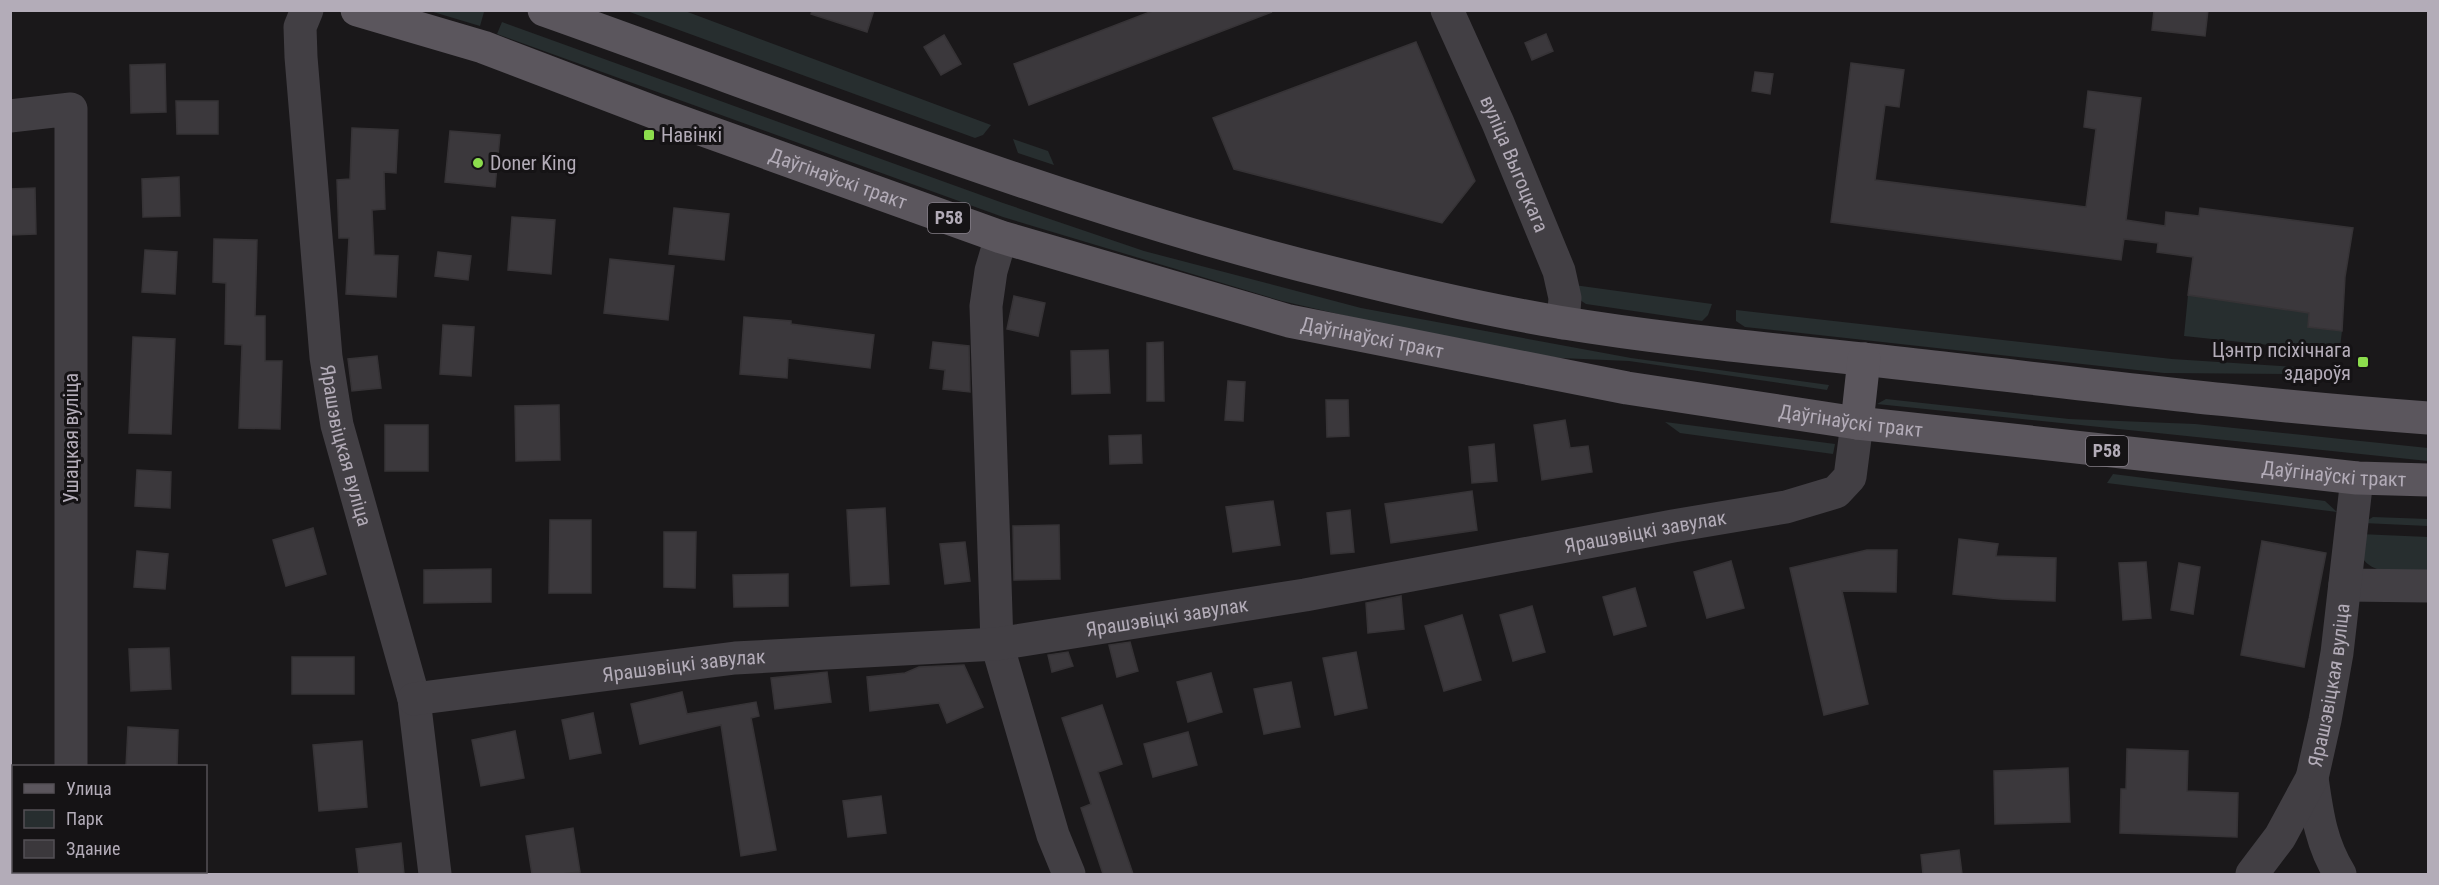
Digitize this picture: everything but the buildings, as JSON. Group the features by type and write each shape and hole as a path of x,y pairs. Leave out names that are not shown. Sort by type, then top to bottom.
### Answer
{"main road":[{"name":"Даўгінаўскі тракт","path":"357,10 483,46 656,113 1001,237 1289,321 1627,388 1857,423 2357,478 2428,480"},
{"path":"546,11 993,171 1178,231 1329,272 1497,311 1563,322 2175,395 2428,418"},
{"path":"1857,423 1864,359"}],"street":[{"name":"Ярашэвіцкая вуліца","path":"307,10 300,27 301,57 326,357 337,425 414,699 435,874"},
{"name":"вуліца Выгоцкага","path":"1447,10 1498,123 1559,272 1565,298 1563,322"},
{"name":"Ушацкая вуліца","path":"10,116 71,109 71,765"},
{"path":"1001,237 991,271 986,306 997,644 1053,835 1070,874"},
{"name":"Ярашэвіцкі завулак","path":"414,699 735,658 997,644 1305,596 1673,526 1786,507 1836,492 1850,477 1857,423"},
{"name":"Ярашэвіцкая вуліца","path":"2252,874 2280,837 2312,777 2335,664 2357,478"},
{"path":"2345,585 2428,586"},
{"path":"2312,777 2318,823 2331,860 2340,874"}],"green space":[{"path":"478,10 484,12 480,26 430,11"},
{"path":"627,11 685,11 991,125 983,135 975,138"},
{"path":"502,22 1003,203 1144,251 1361,308 1631,358 1829,385 1827,390 1629,361 1560,358 1518,352 1282,301 1003,217 497,34"},
{"path":"1013,139 1048,151 1054,165 1018,153"},
{"path":"1574,285 1712,304 1708,315 1702,321 1586,304 1580,300"},
{"path":"2188,295 2309,312 2308,327 2342,331 2340,347 2335,352 2184,336"},
{"path":"1736,310 2172,359 2296,367 2298,374 2164,373 1745,327 1736,321"},
{"path":"1886,399 2069,419 2195,424 2428,448 2428,461 1877,404"},
{"path":"1665,422 1835,444 1833,454 1680,433"},
{"path":"2113,474 2325,501 2337,512 2107,483"},
{"path":"2373,517 2428,519 2428,526 2363,523"},
{"path":"2359,534 2428,537 2428,572 2400,573 2372,567 2360,553"}],"place":[{"name":"Навінкі","path":"649,135"},
{"name":"Doner King","path":"478,163"},
{"name":"Цэнтр псіхічнага здароўя","path":"2363,362"}]}
